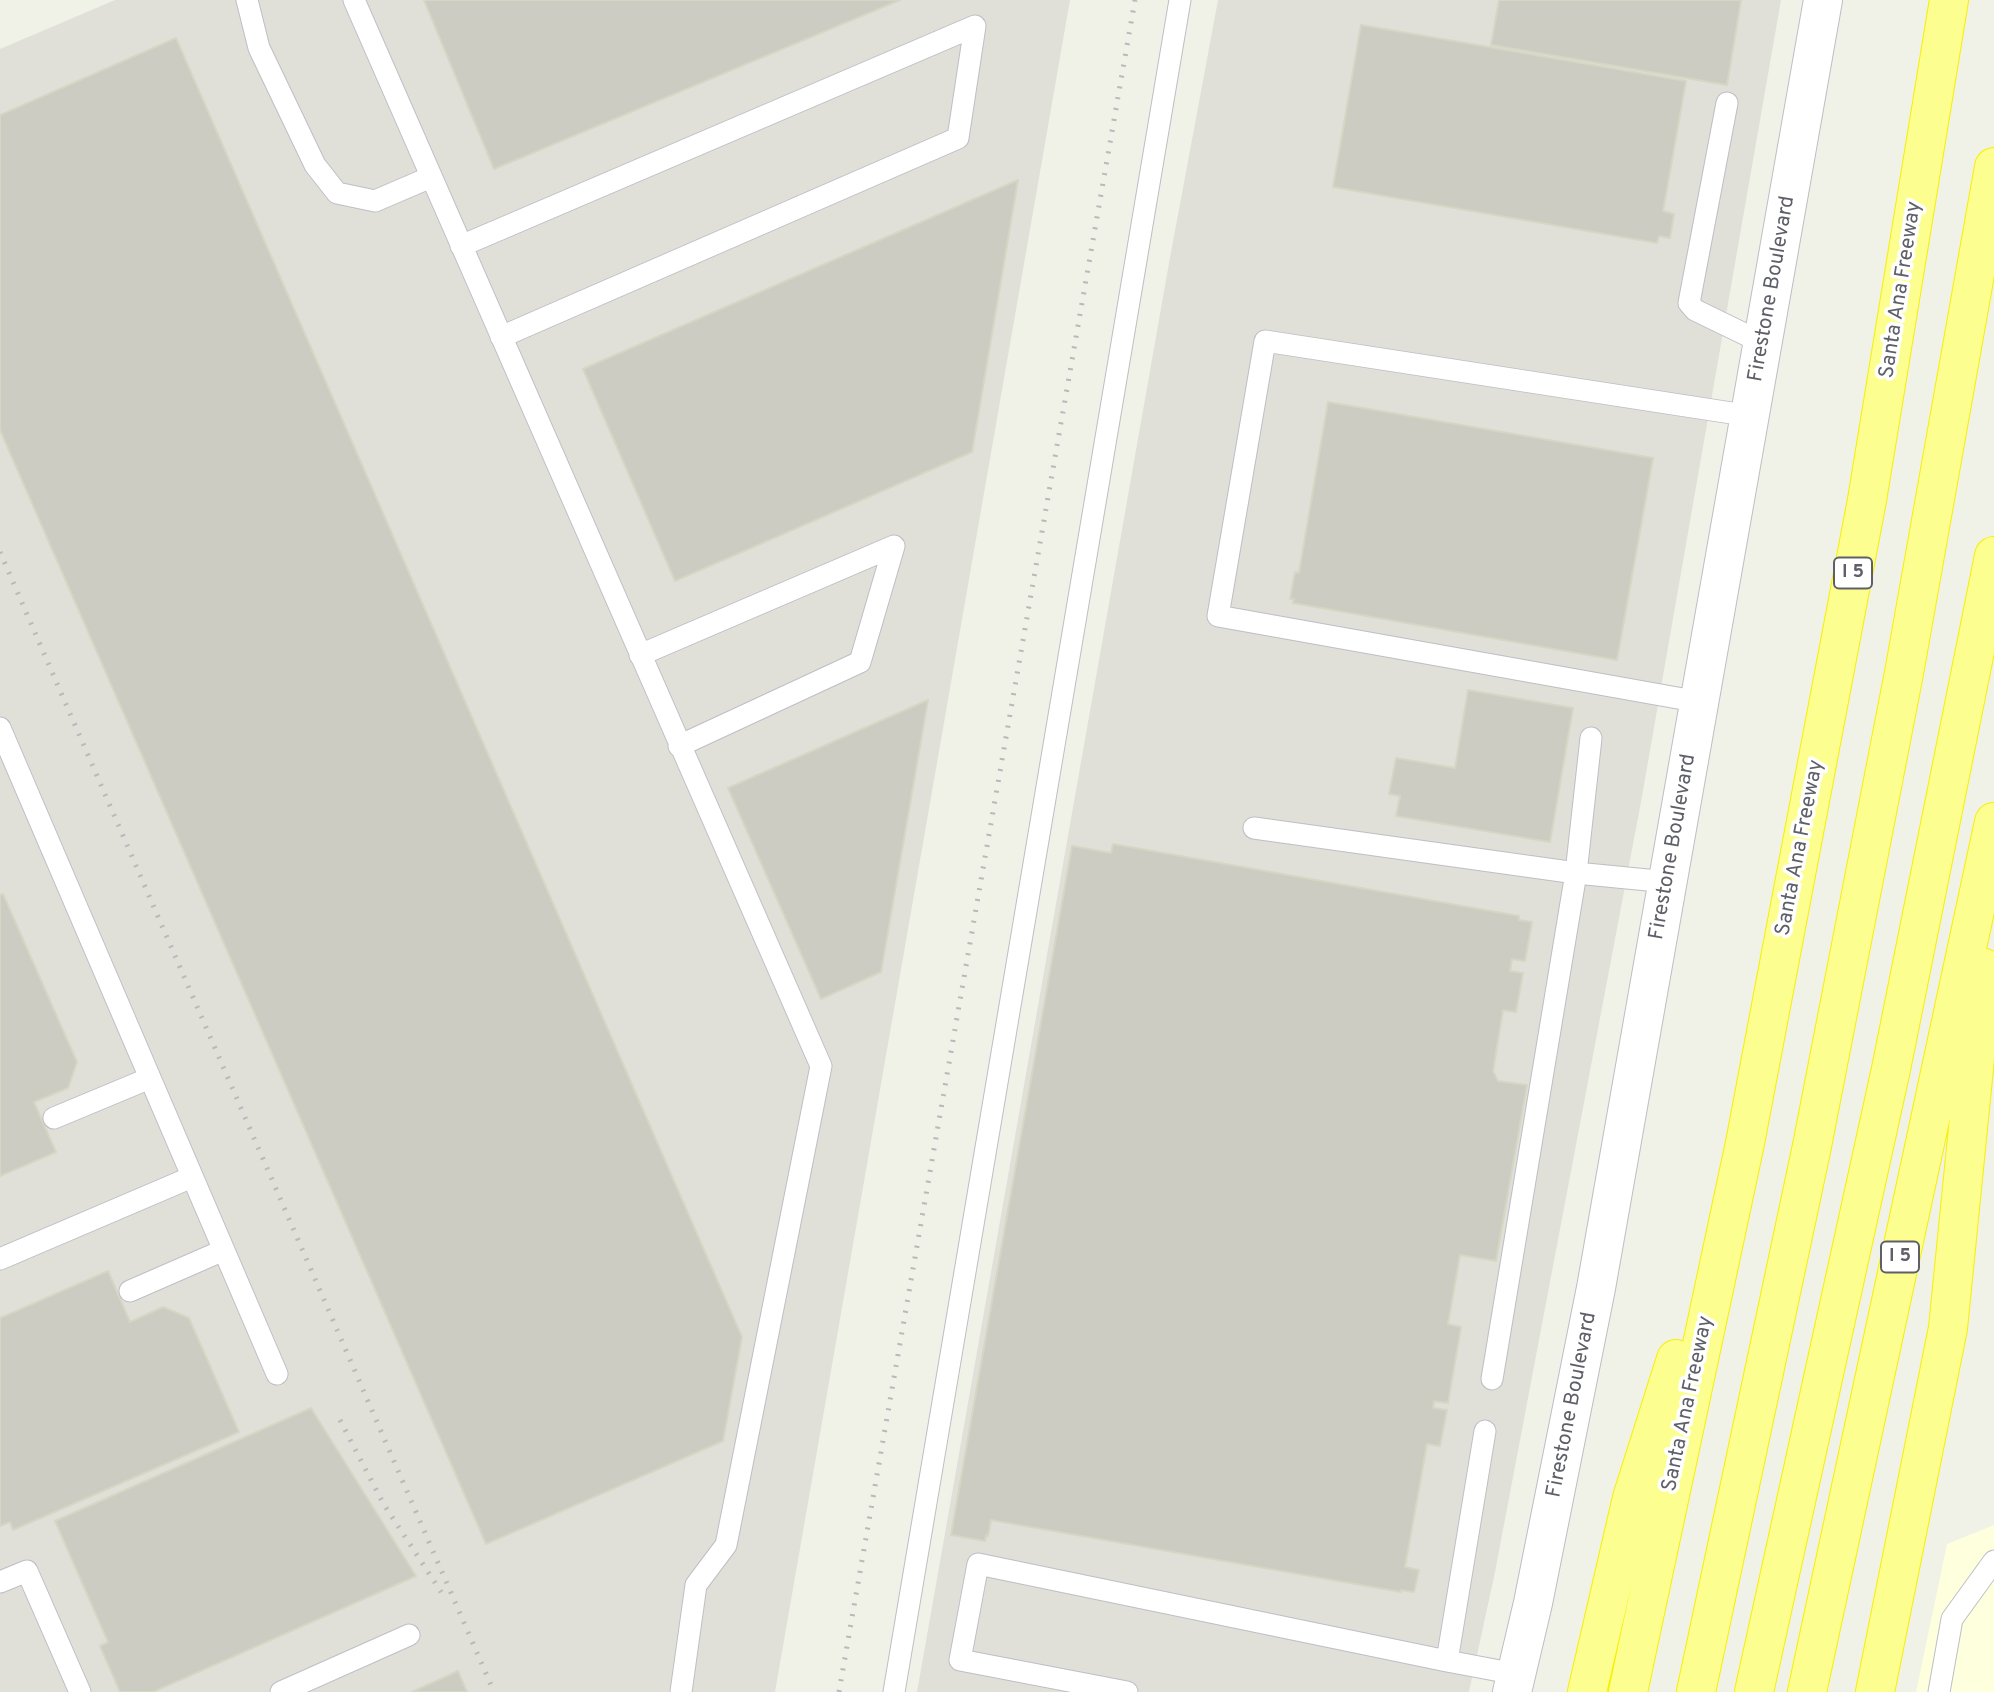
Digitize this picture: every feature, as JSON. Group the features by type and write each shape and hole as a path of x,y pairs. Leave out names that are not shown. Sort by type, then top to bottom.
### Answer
{"highway":[{"name":"Santa Ana Freeway","path":"1628,1692 1745,1143 1867,500 1949,0"},
{"path":"1696,1692 1812,1146 1904,673 1994,167"},
{"path":"1754,1692 1891,1069 1994,556"},
{"name":"I 5","path":"1807,1692 1994,822"},
{"path":"1875,1692 1948,1328 1994,870"},
{"path":"1587,1692 1632,1499 1745,1143"}],"street":[{"name":"Firestone Boulevard","path":"1514,1683 1533,1603 1596,1288 1823,0"}],"lane":[{"path":"247,0 264,60 315,165 337,193 375,201 432,177"},
{"path":"354,0 821,1066 726,1545 696,1585 681,1692"},
{"path":"894,1692 1181,0"},
{"path":"461,246 975,26 958,138 501,337"},
{"path":"1727,103 1689,303 1695,310 1763,343"},
{"path":"1700,702 1218,616 1265,341 1751,416"},
{"path":"640,655 894,546 860,662 680,746"},
{"path":"0,728 277,1374"},
{"path":"1492,1379 1576,873 1591,738"},
{"path":"1254,828 1576,873 1668,882"},
{"path":"54,1118 150,1078"},
{"path":"0,1259 192,1177"},
{"path":"130,1291 224,1250"},
{"path":"1447,1661 1485,1431"},
{"path":"1939,1692 1952,1619 1994,1561"},
{"path":"1126,1692 960,1660 978,1564 1447,1661 1514,1683"},
{"path":"0,1582 27,1571 80,1692"},
{"path":"281,1692 409,1635"}],"shaded area":[{"path":"115,0 1070,0 775,1692 0,1692 0,49"},
{"path":"1218,0 1781,0 1641,802 1495,1572 1469,1692 917,1692 1169,263"},
{"path":"1994,1525 1994,1692 1916,1692 1947,1544"}],"building":[{"path":"424,0 900,0 494,169"},
{"path":"1499,0 1741,0 1727,85 1491,45"},
{"path":"1361,25 1686,81 1663,211 1674,214 1670,238 1659,236 1657,243 1333,187"},
{"path":"176,38 742,1337 723,1441 486,1544 0,430 0,115"},
{"path":"1018,180 972,452 675,581 583,369"},
{"path":"1328,402 1653,458 1617,660 1293,603 1294,599 1290,599 1295,572 1299,573"},
{"path":"1468,690 1573,708 1550,842 1396,816 1400,796 1389,794 1396,758 1455,768"},
{"path":"928,700 881,972 821,999 728,788"},
{"path":"1113,844 1519,916 1519,920 1532,922 1525,961 1512,959 1510,971 1523,973 1516,1012 1503,1010 1493,1071 1498,1081 1527,1085 1496,1261 1460,1255 1448,1324 1461,1327 1448,1403 1434,1401 1433,1408 1447,1410 1440,1446 1427,1444 1405,1567 1419,1570 1414,1592 1401,1592 991,1520 985,1541 951,1535 1072,846 1111,853"},
{"path":"3,894 77,1062 68,1088 34,1102 56,1152 0,1176 0,895"},
{"path":"108,1271 130,1322 163,1307 189,1318 239,1432 13,1530 10,1522 0,1526 0,1318"},
{"path":"311,1408 416,1576 153,1692 120,1692 100,1646 108,1642 55,1521"},
{"path":"458,1671 467,1692 412,1692"}],"railway":[{"path":"839,1692 1135,0"},
{"path":"0,552 494,1692"},
{"path":"340,1420 383,1503 445,1598"}]}
